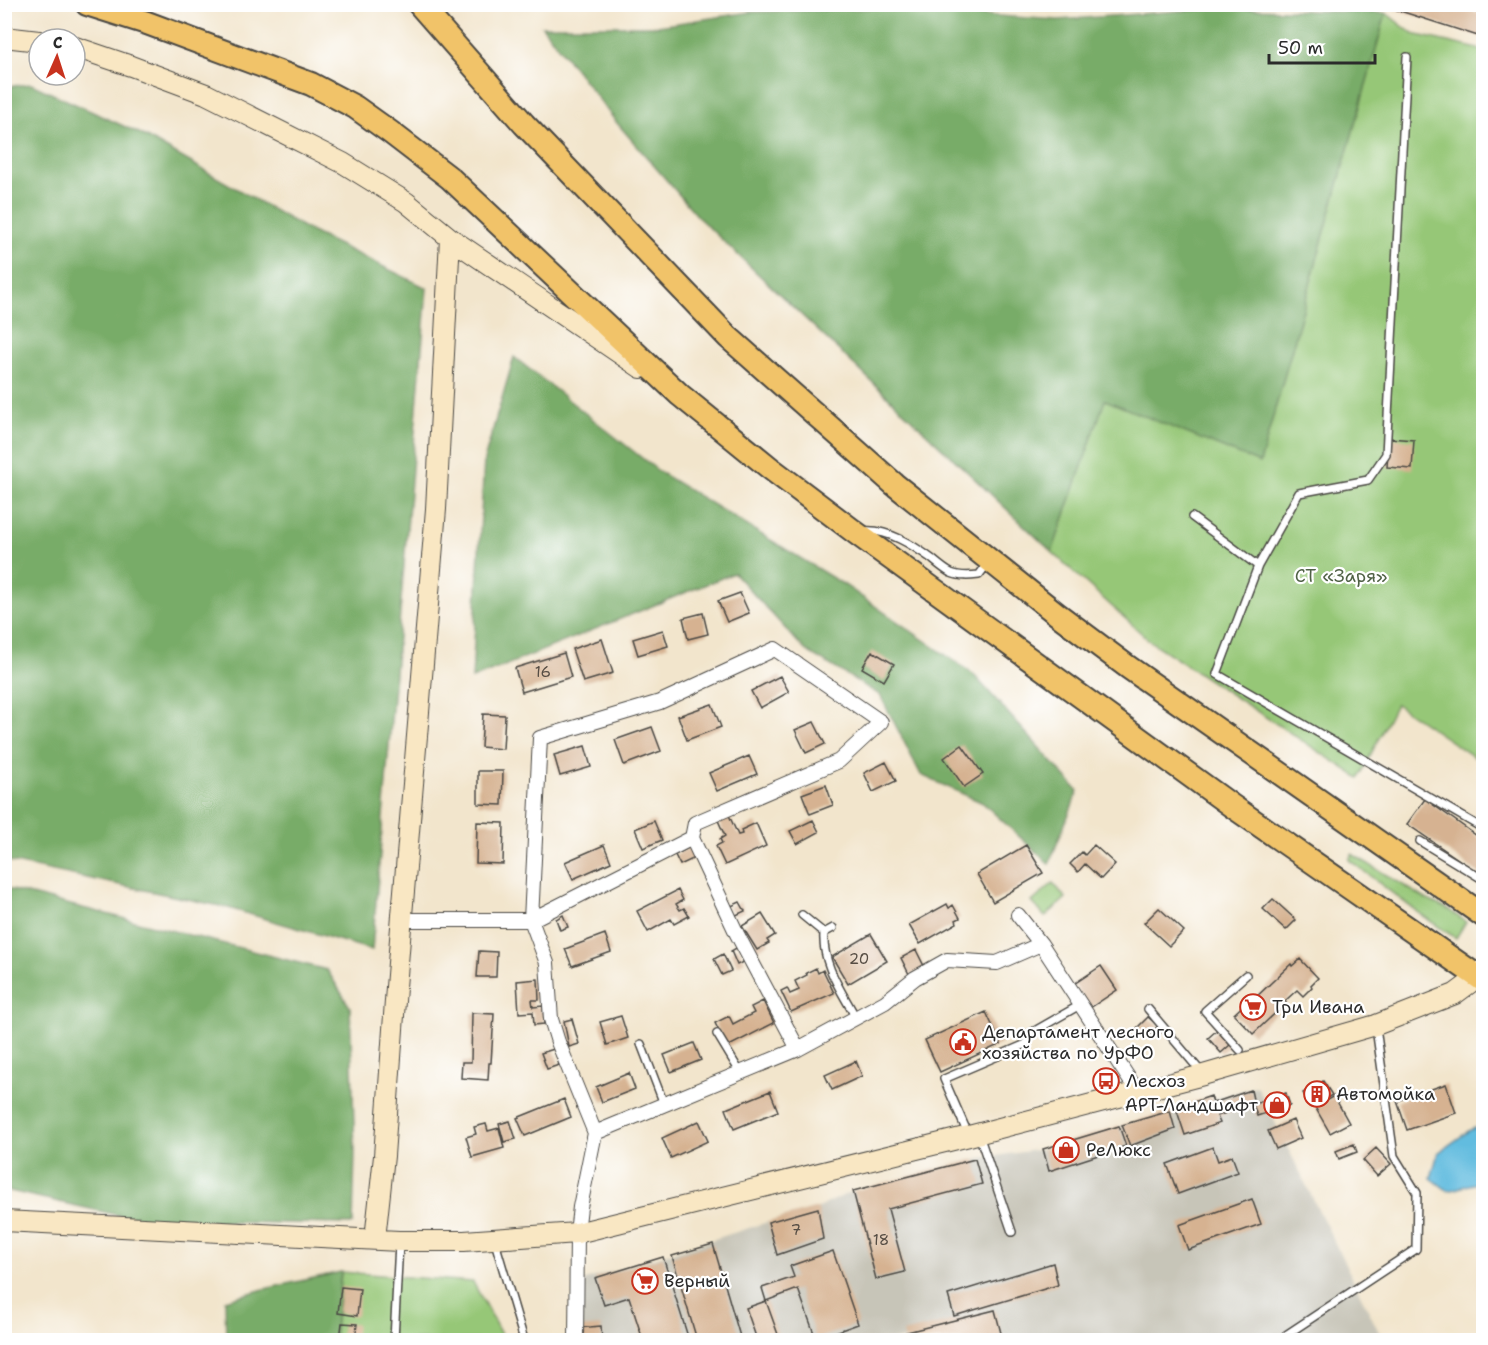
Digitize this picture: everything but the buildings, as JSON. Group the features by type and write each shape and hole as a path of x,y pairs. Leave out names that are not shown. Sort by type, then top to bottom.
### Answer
{"main road":[{"path":"87,4 147,22 247,59 310,84 354,107 450,178 680,395 770,468 1232,806 1482,976"},
{"path":"419,4 524,124 729,337 894,484 1057,614 1128,667 1484,916"}],"street":[{"path":"4,37 27,40"},
{"path":"87,51 206,94 343,163 406,202 450,238 680,395"},
{"path":"375,1239 384,1156 436,509 450,238"},
{"path":"576,1341 576,1233 595,1133 551,1019 547,963 531,920 540,738 660,702 775,649 881,722 839,761 695,823 692,838 737,934 798,1048"},
{"path":"402,920 531,920 692,838"},
{"path":"1018,915 1041,944 1137,1091"},
{"path":"595,1133 798,1048 885,1002 915,978 947,960 997,963 1041,944"},
{"path":"4,1221 399,1241 464,1241 576,1233 974,1135 1376,1025 1455,993 1482,976"}],"lane":[{"path":"1407,57 1386,454 1368,480 1299,493 1258,566 1216,674 1484,829"},
{"path":"1192,517 1258,566"},
{"path":"856,533 867,530 882,533 917,548 951,573 967,577 979,575 990,561"},
{"path":"1420,841 1484,880"},
{"path":"802,915 824,933"},
{"path":"824,933 833,928"},
{"path":"824,933 823,947 826,963 856,1018"},
{"path":"1240,1050 1205,1011 1246,975"},
{"path":"1012,1232 974,1135 944,1079 1026,1044 1031,1033 1080,1005"},
{"path":"1148,1009 1203,1074"},
{"path":"1282,1341 1286,1335 1416,1249 1417,1193 1394,1156 1376,1025"},
{"path":"717,1034 740,1072"},
{"path":"641,1044 664,1104"},
{"path":"494,1239 524,1341"},
{"path":"394,1341 399,1241"}],"shaded area":[{"path":"1257,1086 1381,1340 579,1340 579,1282 818,1208 853,1191 975,1159 1043,1149"}],"green space":[{"path":"884,8 1058,20 1218,8 1386,13 1260,463 1105,400 1052,552 701,220 617,123 542,26 658,26 751,12"},
{"name":"СТ «Заря»","path":"1386,13 1413,34 1483,50 1483,763 1396,704 1359,778 1151,642 1052,552 1105,399 1260,463"},
{"path":"27,84 27,87 38,87 141,134 312,232 427,288 372,950 225,907 5,861 4,87"},
{"path":"514,357 661,473 846,586 973,674 1078,791 1049,864 983,803 921,775 880,695 805,650 734,573 472,679 484,460"},
{"path":"1352,854 1466,922 1456,938 1349,860"},
{"path":"1053,883 1066,898 1045,917 1032,902"},
{"path":"4,888 327,970 350,1007 355,1152 353,1224 144,1221 5,1190"},
{"path":"341,1272 473,1282 504,1340 334,1340"},
{"path":"341,1272 334,1340 226,1340 225,1300"}],"water":[{"path":"1483,1125 1483,1180 1448,1191 1431,1178 1438,1153 1470,1130"}],"place":[{"name":"Три Ивана","path":"1253,1007"},
{"name":"Департамент лесного хозяйства по УрФО","path":"963,1042"},
{"name":"Лесхоз","path":"1106,1081"},
{"name":"Автомойка","path":"1317,1094"},
{"name":"АРТ-Ландшафт","path":"1277,1105"},
{"name":"РеЛюкс","path":"1066,1150"},
{"name":"Верный","path":"645,1281"}]}
